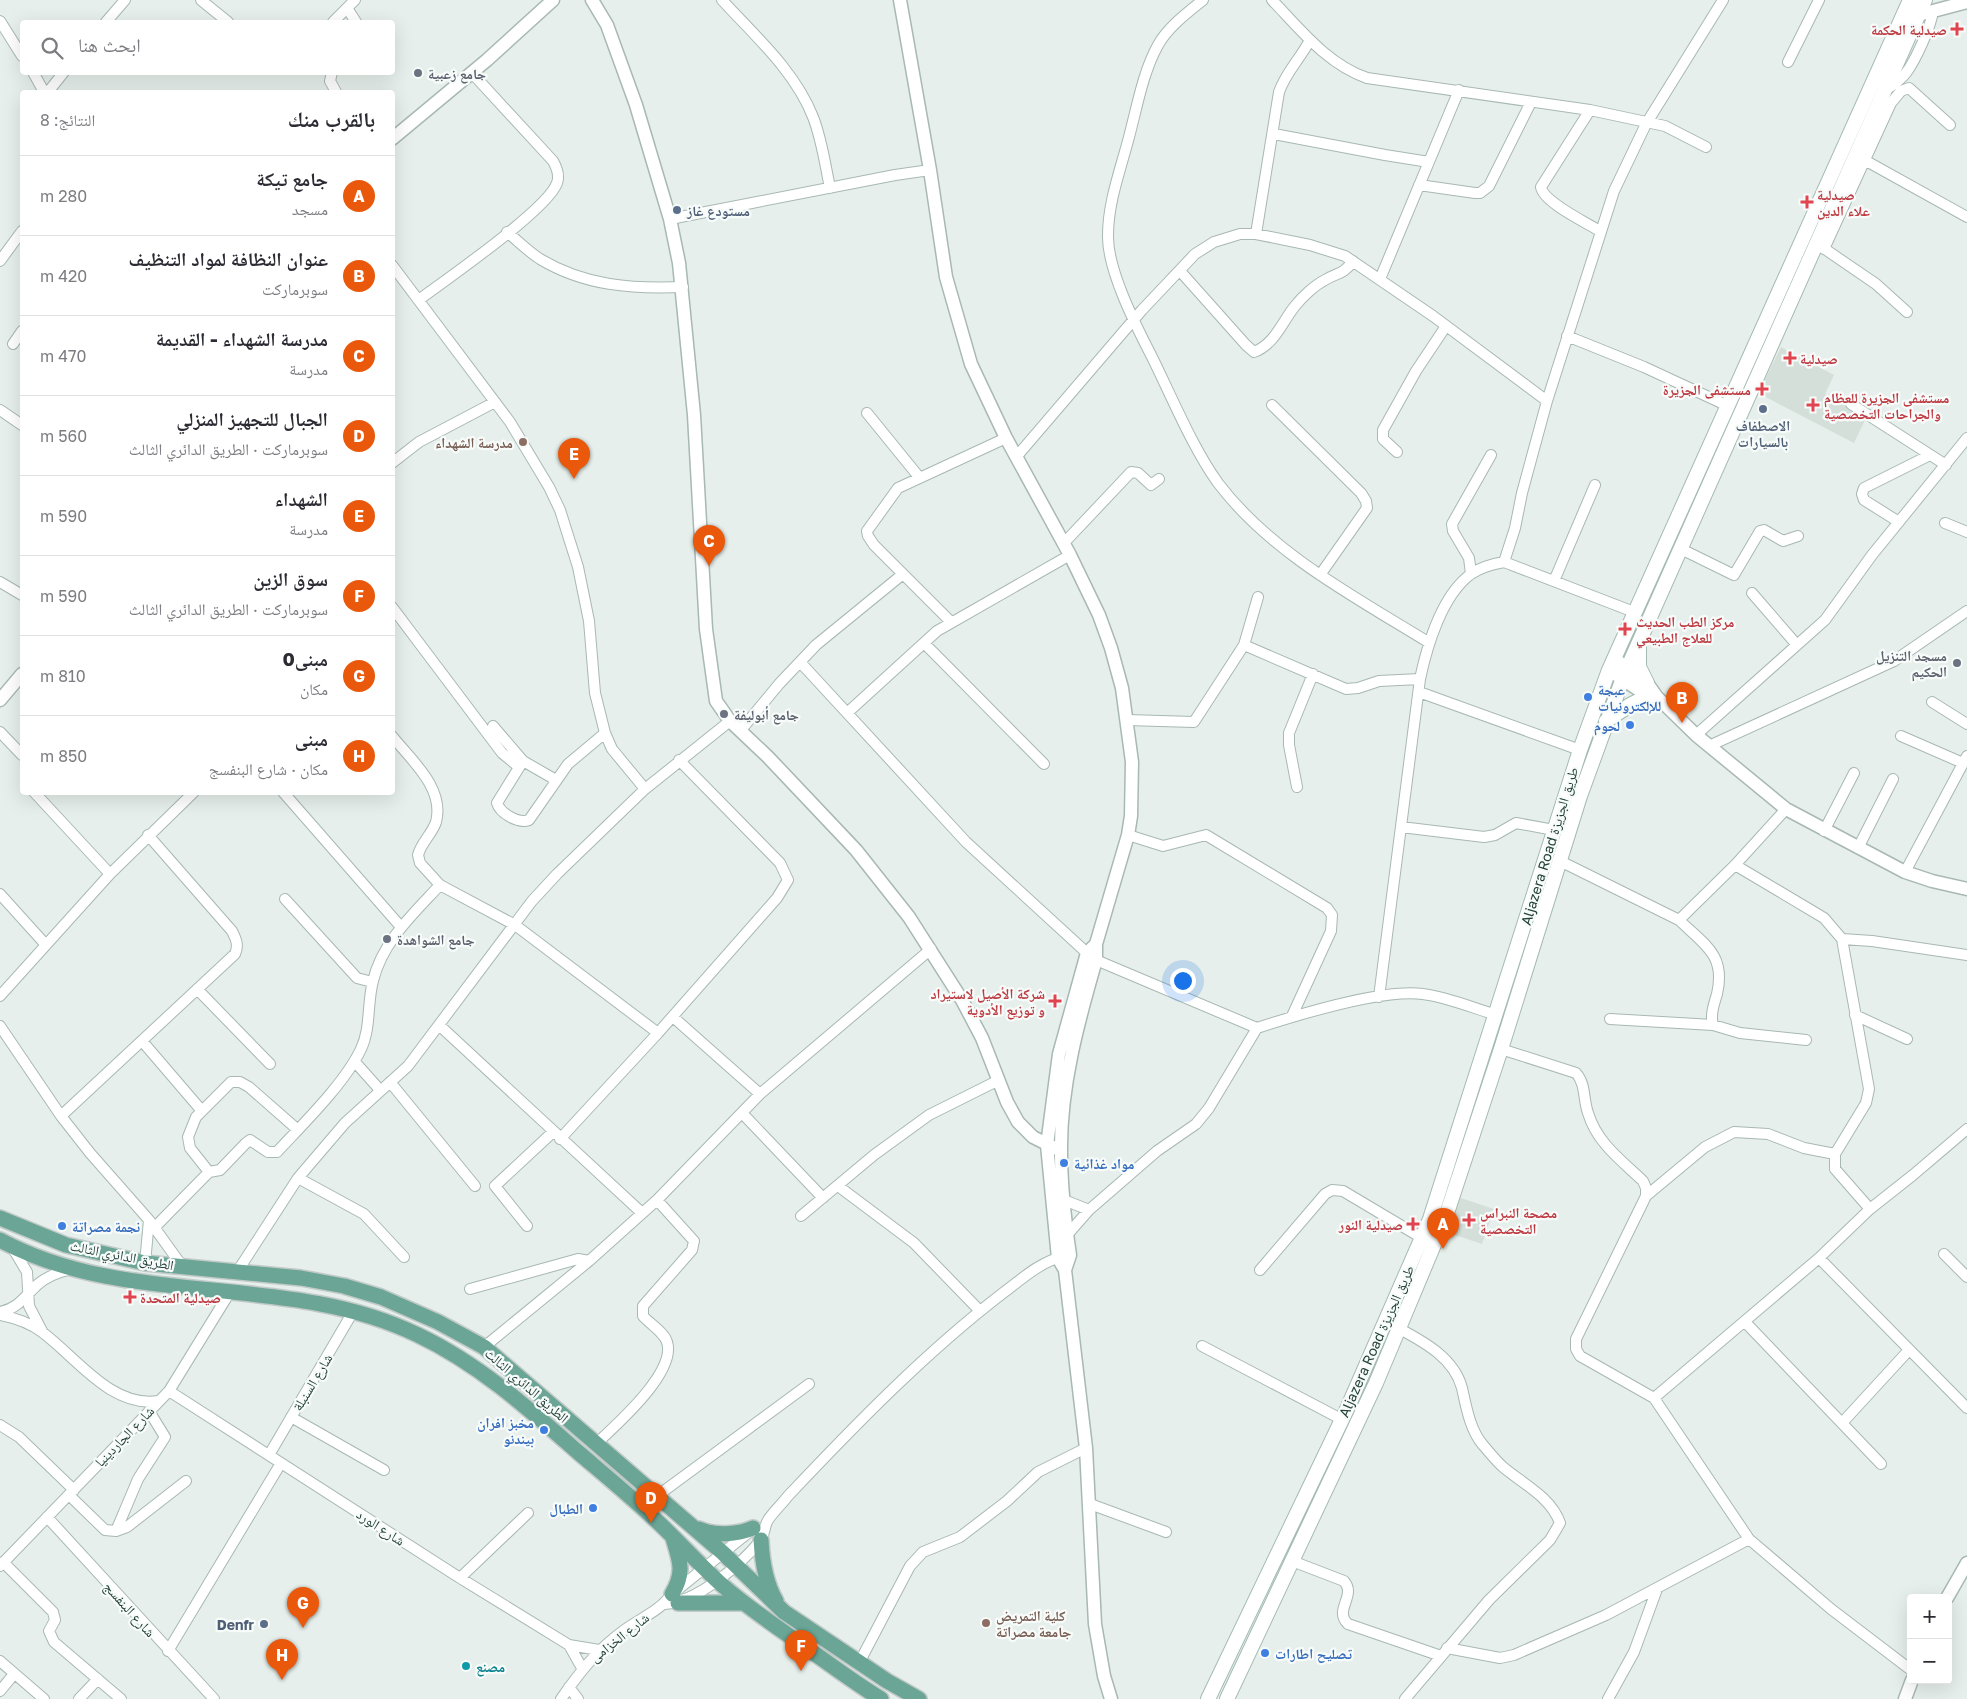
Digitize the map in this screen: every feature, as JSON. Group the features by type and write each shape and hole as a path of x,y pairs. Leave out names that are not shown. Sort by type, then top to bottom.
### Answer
{"main road":[{"name":"Aljazera Road طريق الجزيزة","path":"1208,1699 1292,1527 1422,1238 1446,1174 1580,750 1634,612 1726,405 1908,7 1925,0"},
{"name":"Aljazera Road طريق الجزيزة","path":"1226,1699 1400,1329 1446,1216 1606,722 1625,673 1882,109 1883,92 1908,7"},
{"path":"1606,722 1650,692 1639,667 1639,643"},
{"name":"الطريق الدائري الثالث","path":"0,1218 66,1245 145,1263 301,1278 381,1297 438,1322 484,1348 723,1553 734,1566 784,1612 860,1663 919,1699"},
{"name":"الطريق الدائري الثالث","path":"6,1244 72,1269 124,1280 288,1298 354,1310 418,1335 507,1390 673,1536 717,1580 743,1602 857,1685 881,1699"},
{"path":"689,1524 706,1532 718,1534 745,1532 757,1534 768,1586 784,1612"},
{"path":"673,1536 681,1571 680,1580 671,1600 743,1602"}],"street":[{"path":"108,20 125,0"},
{"path":"201,0 226,20"},
{"path":"335,20 354,0"},
{"path":"395,137 472,73 553,0"},
{"path":"592,0 607,25 620,58 670,220 683,287 694,415 706,630 716,701 730,721 741,730 856,850 909,917 962,1000 982,1038 1018,1122 1033,1136 1061,1151"},
{"path":"722,0 772,54 802,95 823,146 830,188"},
{"path":"900,0 930,170 946,277 957,318 979,384 1006,438 1070,555 1106,631 1122,688 1127,720 1132,771 1128,834 1093,953 1059,1054 1047,1145 1064,1256 1086,1448 1095,1624 1104,1676 1111,1699"},
{"path":"1203,0 1182,18 1158,45 1146,75 1112,203 1108,235 1110,255 1134,319 1217,482 1279,544 1320,575 1428,642"},
{"path":"1272,0 1310,40 1337,64 1367,78 1590,110 1646,124 1666,126 1706,147"},
{"path":"1504,562 1515,528 1522,493 1547,401 1614,191 1646,124 1723,0"},
{"path":"1788,62 1819,0"},
{"path":"1908,7 1934,11 1967,2"},
{"path":"347,8 355,20"},
{"path":"1883,92 1895,84 1907,72 1931,23 1934,11"},
{"path":"0,21 20,53"},
{"path":"1256,234 1283,82 1300,59 1310,40"},
{"path":"420,299 547,199 557,184 557,168 472,73"},
{"path":"35,75 45,90"},
{"path":"48,90 61,75"},
{"path":"331,75 330,81 335,90"},
{"path":"1882,109 1901,91 1909,88 1950,125"},
{"path":"1380,279 1459,90"},
{"path":"1419,185 1474,193 1485,190 1531,102"},
{"path":"1590,110 1541,187 1544,195 1552,202 1600,231"},
{"path":"1274,134 1429,162"},
{"path":"1860,157 1967,217"},
{"path":"670,220 930,170"},
{"path":"507,232 540,259 568,272 602,283 623,288 683,287"},
{"path":"0,260 20,233"},
{"path":"1017,456 1134,319 1206,245 1223,238 1256,234 1310,244 1338,253 1353,261 1446,326 1547,401"},
{"path":"1820,246 1876,284 1907,312"},
{"path":"1180,271 1254,352 1263,348 1272,339 1296,305 1326,279 1346,271 1353,261"},
{"path":"395,269 420,299 495,402 549,487 560,510 578,567 589,621 595,693 605,733 612,749 645,789"},
{"path":"1397,452 1383,439 1383,430 1416,371 1446,326"},
{"path":"13,344 20,334"},
{"path":"1567,336 1644,367 1726,405"},
{"path":"395,461 419,442 495,402"},
{"path":"1852,404 1946,465"},
{"path":"1272,405 1361,493 1366,501 1366,508 1320,575"},
{"path":"0,410 20,424"},
{"path":"867,413 919,478"},
{"path":"951,622 874,545 867,531 898,488 1006,438"},
{"path":"1696,735 1797,645 1833,610 1899,522 1967,438"},
{"path":"1471,574 1469,558 1453,531 1452,524 1492,455"},
{"path":"1899,522 1864,500 1862,494 1864,488 1930,455"},
{"path":"1063,544 1131,472 1138,473 1151,485 1159,479"},
{"path":"1554,580 1595,485"},
{"path":"1945,523 1967,532"},
{"path":"1681,549 1734,575 1760,531 1764,530 1783,541 1798,536"},
{"path":"847,713 924,643 951,622 1070,555"},
{"path":"1379,996 1420,679 1428,642 1439,617 1471,574 1488,565 1504,562 1634,612"},
{"path":"741,730 816,645 903,574"},
{"path":"0,582 20,594"},
{"path":"1752,592 1797,645"},
{"path":"1127,720 1194,722 1244,645 1258,597"},
{"path":"395,611 502,753 556,780"},
{"path":"1709,746 1894,661 1967,611"},
{"path":"924,643 1044,764"},
{"path":"1244,645 1346,689 1358,688 1379,681 1420,679"},
{"path":"800,662 966,842 1093,953 1257,1028"},
{"path":"1612,665 1650,692 1696,735 1786,809 1824,831 1904,872 1932,882 1967,890"},
{"path":"1297,787 1289,745 1289,733 1313,674"},
{"path":"0,700 20,676"},
{"path":"1418,692 1580,750"},
{"path":"1932,702 1967,724"},
{"path":"237,1272 298,1178 344,1123 408,1066 515,925 557,874 645,789 730,721"},
{"path":"493,726 521,764"},
{"path":"0,732 20,753"},
{"path":"521,764 497,803 499,808 518,821 528,820 568,764 605,733"},
{"path":"1901,736 1965,760 1904,872"},
{"path":"395,740 433,787 437,799 435,823 418,855 420,862 440,885 515,925 658,1033"},
{"path":"527,1226 495,1186 556,1135 658,1033 777,898 788,880 780,863 679,760"},
{"path":"1824,831 1854,773"},
{"path":"1858,848 1893,779"},
{"path":"37,795 110,874"},
{"path":"0,996 110,874 191,795"},
{"path":"286,795 401,927"},
{"path":"1679,920 1735,865 1786,809"},
{"path":"1401,827 1484,837 1496,835 1516,823 1554,830"},
{"path":"1128,834 1163,846 1206,834 1327,908 1332,915 1331,931 1292,1016"},
{"path":"61,1116 235,954 238,945 236,938 148,835"},
{"path":"1560,861 1679,920 1714,955 1721,975 1712,1012 1713,1025"},
{"path":"1735,865 1824,918 1842,939 1868,1096 1866,1103 1834,1154 1835,1168 1870,1209"},
{"path":"145,1263 151,1224 210,1172 220,1170 250,1140 268,1152 277,1152 355,1062 367,1033 372,982 378,964 401,927 440,885"},
{"path":"0,894 46,945"},
{"path":"285,899 357,978 372,982"},
{"path":"1842,939 1872,941 1967,955"},
{"path":"484,1348 589,1261 657,1200 760,1094 930,949"},
{"path":"1064,1256 1067,1235 1061,1151 1069,1070 1093,953"},
{"path":"197,989 270,1064"},
{"path":"1067,1235 1089,1210 1157,1151 1196,1124 1209,1108 1257,1028 1292,1016 1379,996 1422,994 1497,1015"},
{"path":"1855,1015 1907,1039"},
{"path":"673,1017 760,1094"},
{"path":"1610,1019 1713,1025 1745,1034 1806,1040"},
{"path":"439,1025 642,1213"},
{"path":"2,1033 61,1116 151,1224 182,1266"},
{"path":"142,1041 202,1111"},
{"path":"1501,1049 1576,1073 1583,1081 1588,1113 1602,1142 1643,1181 1646,1188 1646,1196"},
{"path":"355,1062 380,1090"},
{"path":"801,1216 874,1155 929,1116 999,1080"},
{"path":"210,1172 190,1148 190,1129 202,1111 231,1082 240,1082 249,1087 298,1130"},
{"path":"390,1082 475,1186"},
{"path":"742,1113 822,1198"},
{"path":"1654,1398 1819,1258 1870,1209 1913,1176 1967,1129"},
{"path":"1834,1154 1804,1148 1768,1134 1734,1132 1705,1147 1646,1196 1592,1304 1576,1339 1576,1349 1585,1360 1654,1398 1749,1540 1831,1608 1907,1667"},
{"path":"298,1178 364,1214 404,1257"},
{"path":"838,1186 914,1243 980,1311"},
{"path":"1260,1270 1325,1194 1332,1190 1343,1191 1422,1238"},
{"path":"596,1444 634,1408 658,1377 668,1350 666,1338 644,1316 643,1306 692,1250 694,1241 657,1200"},
{"path":"1064,1200 1089,1210"},
{"path":"6,1244 27,1272 29,1306 43,1332"},
{"path":"1944,1254 1967,1277"},
{"path":"671,1600 717,1580 734,1566 768,1520 819,1464 930,1356 980,1311 1038,1266 1064,1256"},
{"path":"1819,1258 1967,1408"},
{"path":"470,1289 578,1259 589,1261"},
{"path":"0,1313 15,1308 46,1278 72,1269"},
{"name":"شارع الجاردينيا","path":"2,1564 169,1391 230,1292"},
{"name":"شارع السنبلة","path":"269,1455 354,1310"},
{"path":"0,1313 29,1323 43,1332 78,1364 118,1393 134,1400 148,1403 158,1402"},
{"path":"1745,1322 1881,1464"},
{"path":"1400,1329 1426,1343 1446,1360 1455,1371 1461,1385 1466,1410 1480,1442 1502,1466 1538,1494 1557,1515 1560,1523 1550,1540 1489,1600 1405,1699"},
{"path":"1202,1346 1341,1419"},
{"path":"1842,1423 1909,1350"},
{"path":"657,1496 809,1384"},
{"name":"شارع الورد","path":"169,1391 568,1645 599,1650"},
{"path":"116,1531 138,1479 165,1437 148,1411"},
{"path":"291,1417 384,1470"},
{"path":"0,1425 19,1437 105,1530 116,1531 127,1527 186,1481"},
{"path":"860,1663 910,1566 923,1552 960,1537 1007,1500 1038,1472 1086,1448"},
{"path":"168,1650 281,1463"},
{"path":"1090,1504 1166,1532"},
{"path":"460,1578 528,1513"},
{"name":"شارع البنفسج","path":"47,1517 214,1699"},
{"path":"671,1600 723,1553 757,1534"},
{"path":"1292,1560 1344,1581 1348,1594 1341,1613 1342,1619 1348,1624 1444,1652 1500,1658 1514,1655 1606,1616 1749,1540"},
{"path":"1949,1594 1967,1563"},
{"path":"2,1564 53,1612 56,1620 49,1631 51,1638 121,1699"},
{"path":"1608,1699 1634,1652 1658,1589"},
{"name":"شارع الخزامى","path":"561,1699 582,1668 599,1650 634,1623 671,1600"},
{"path":"568,1645 582,1668"},
{"path":"0,1661 44,1699"},
{"path":"0,1691 14,1674"},
{"path":"79,1699 98,1679"},
{"path":"1905,1699 1911,1684"},
{"path":"569,1687 578,1699"}],"shaded area":[{"name":"مستشفى الجزيرة للعظام والجراحات التخصصية","path":"1781,347 1834,375 1825,394 1867,416 1854,443 1758,393"},
{"name":"مصحة النبراس التخصصية","path":"1455,1196 1494,1209 1482,1244 1443,1231"}],"place":[{"name":"صيدلية الحكمة","path":"1957,29"},
{"name":"جامع زعبية","path":"418,73"},
{"name":"صيدلية علاء الدين","path":"1807,202"},
{"name":"مستودع غاز","path":"677,210"},
{"name":"صيدلية","path":"1790,358"},
{"name":"مستشفى الجزيرة","path":"1762,389"},
{"name":"مستشفى الجزيرة للعظام والجراحات التخصصية","path":"1813,405"},
{"name":"الاصطفاف بالسيارات","path":"1763,409"},
{"name":"مدرسة الشهداء","path":"523,442"},
{"name":"الشهداء","path":"574,479"},
{"name":"مدرسة الشهداء - القديمة","path":"709,566"},
{"name":"مركز الطب الحديث للعلاج الطبيعي","path":"1625,629"},
{"name":"مسجد التنزيل الحكيم","path":"1957,663"},
{"name":"عبجة للإلكترونيات","path":"1588,697"},
{"name":"جامع أبوليفة","path":"724,714"},
{"name":"عنوان النظافة لمواد التنظيف","path":"1682,723"},
{"name":"لحوم","path":"1630,725"},
{"name":"جامع الشواهدة","path":"387,939"},
{"name":"شركة الأصيل لاستيراد و توزيع الأدوية","path":"1055,1001"},
{"name":"مواد غذائية","path":"1064,1163"},
{"name":"مصحة النبراس التخصصية","path":"1469,1220"},
{"name":"صيدلية النور","path":"1413,1224"},
{"name":"نجمة مصراتة","path":"62,1226"},
{"name":"جامع تيكة","path":"1443,1249"},
{"name":"صيدلية المتحدة","path":"130,1297"},
{"name":"مخبز افران بيندنو","path":"544,1430"},
{"name":"الطبال","path":"593,1508"},
{"name":"الجبال للتجهيز المنزلي","path":"651,1523"},
{"name":"كلية التمريض جامعة مصراتة","path":"986,1623"},
{"name":"Denfr","path":"264,1624"},
{"name":"مبنى0","path":"303,1628"},
{"name":"تصليح اطارات","path":"1265,1653"},
{"name":"مصنع","path":"466,1666"},
{"name":"سوق الزين","path":"801,1671"},
{"name":"مبنى","path":"282,1680"}]}
